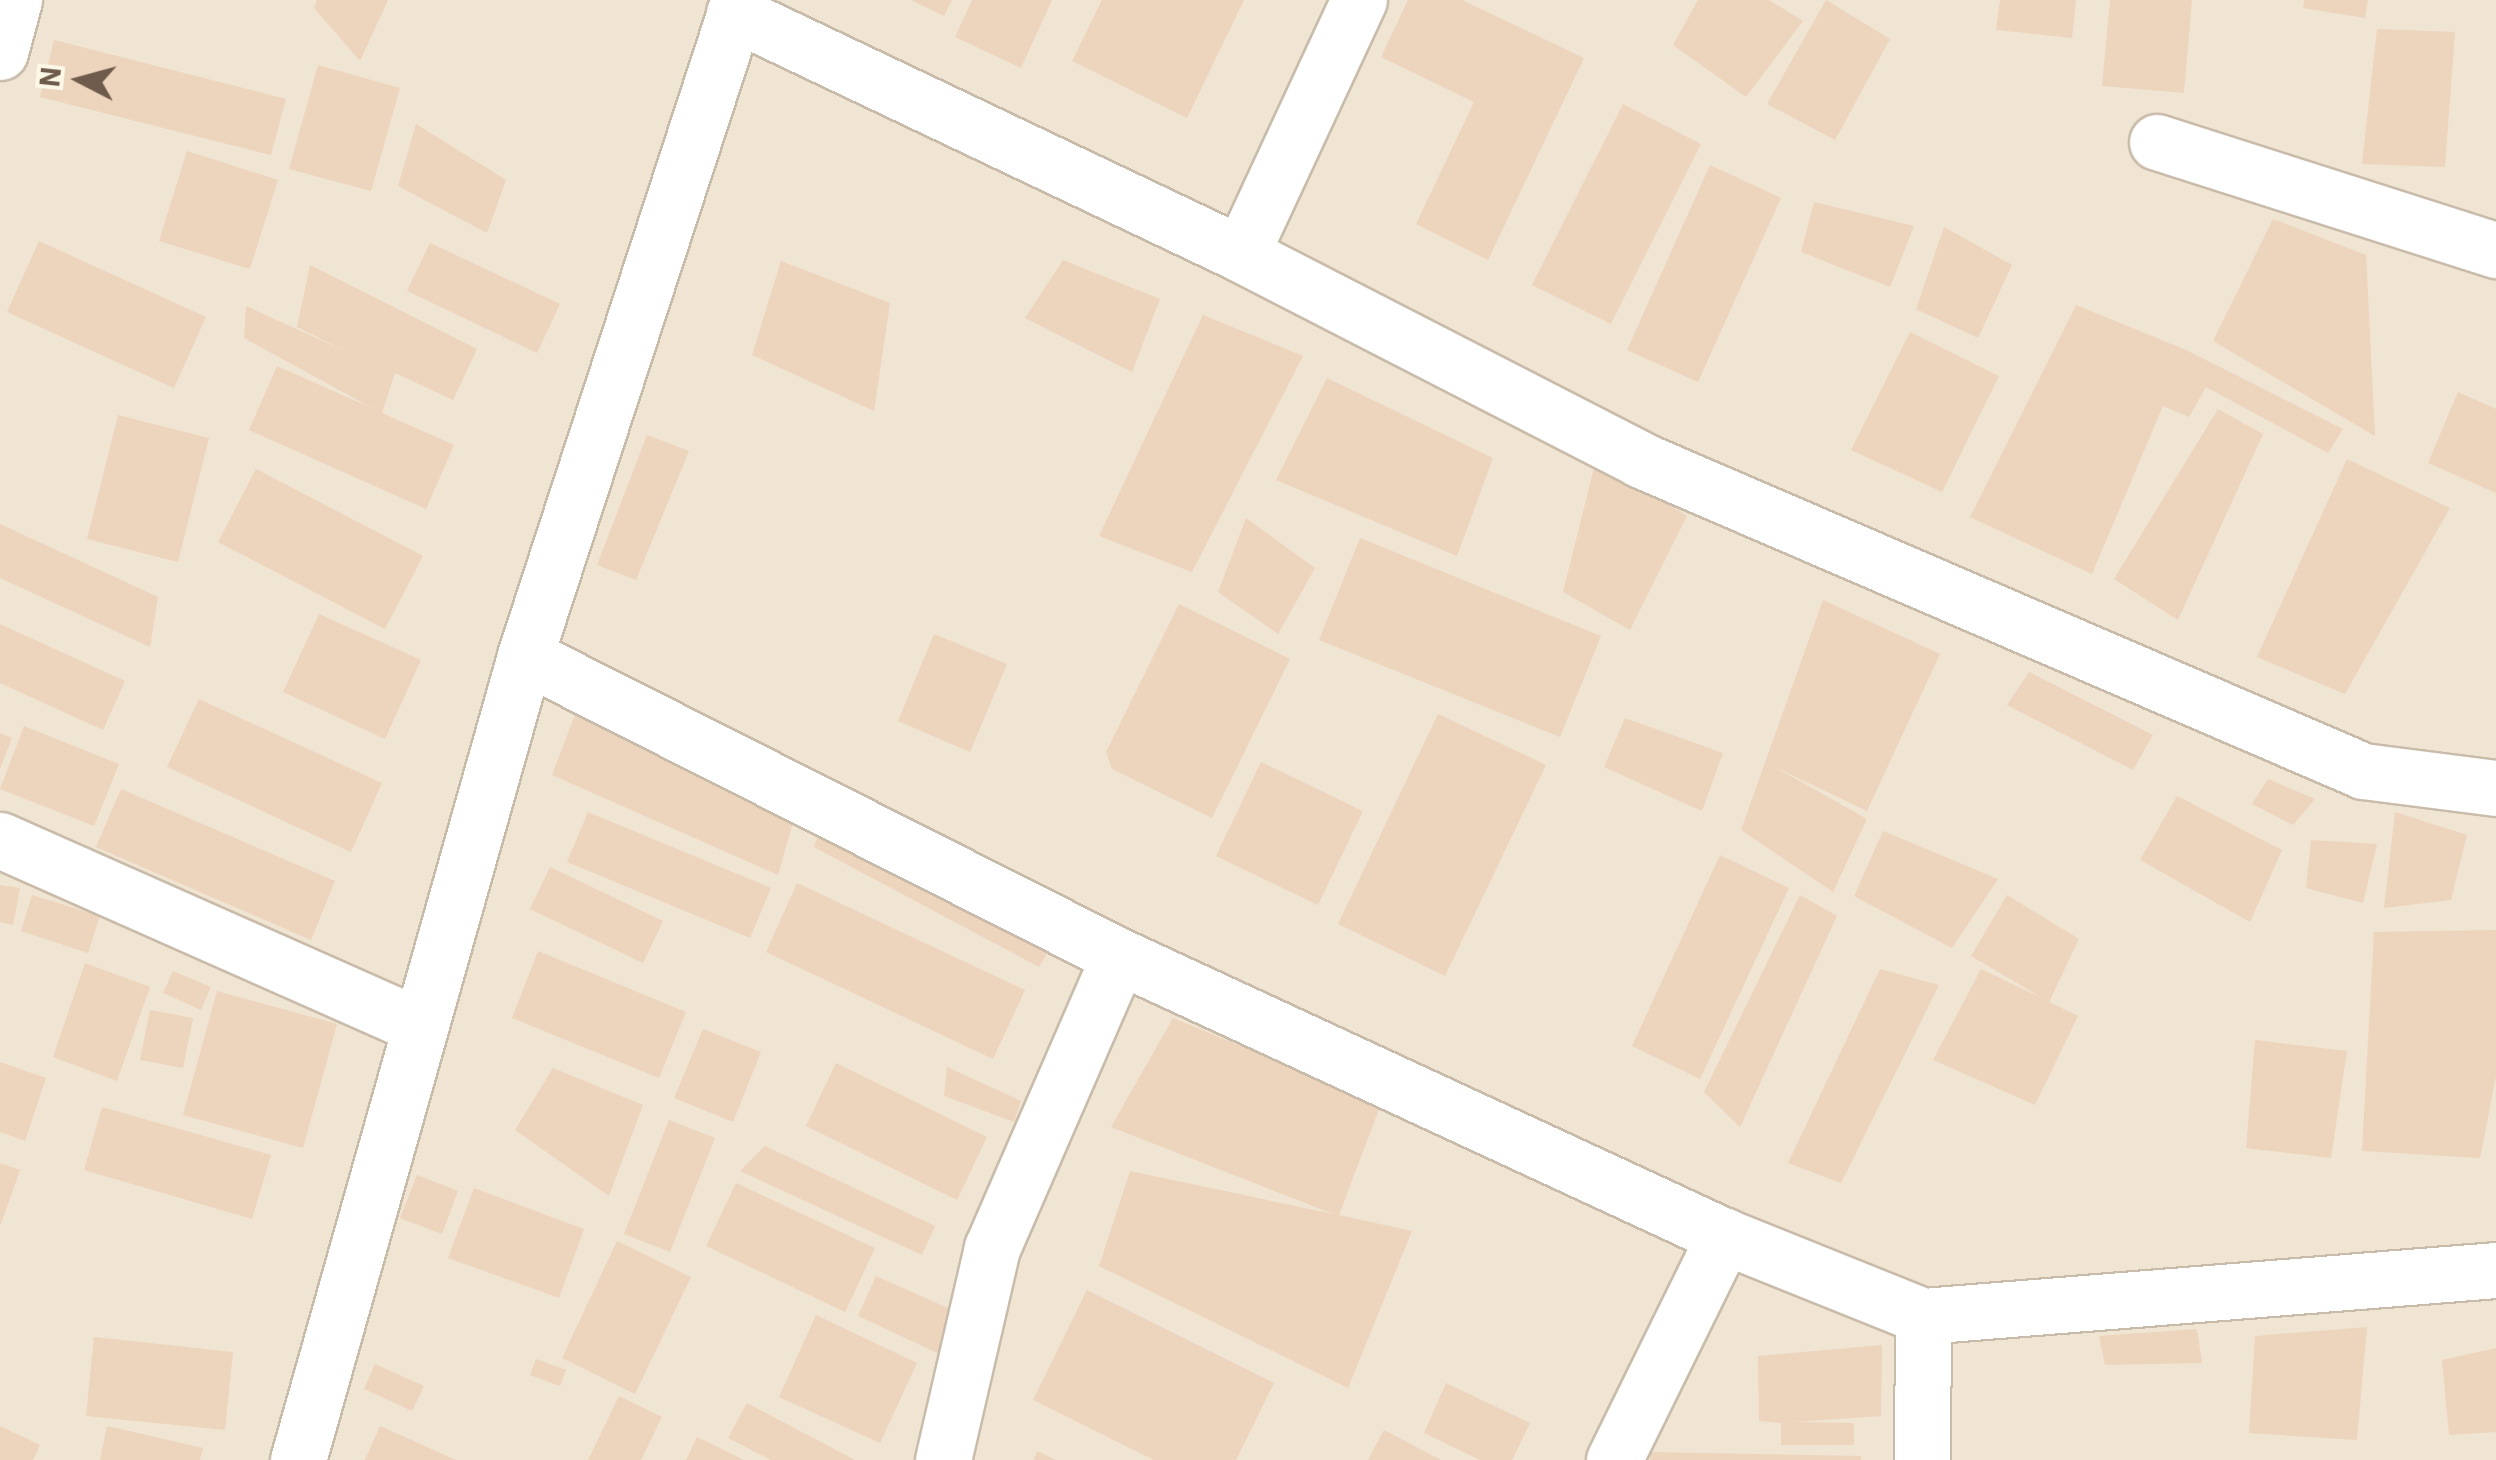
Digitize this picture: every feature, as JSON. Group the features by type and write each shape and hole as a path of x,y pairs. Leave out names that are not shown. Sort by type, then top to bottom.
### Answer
{"street":[{"path":"0,52 14,0"},
{"path":"1241,254 1359,0"},
{"path":"298,1460 525,656 737,6 1241,254 1641,460 2363,771 2496,788"},
{"path":"2157,142 2496,250"},
{"path":"525,656 1119,956 1724,1236 1923,1316 2496,1270"},
{"path":"0,840 418,1025"},
{"path":"943,1460 992,1248 1119,956"},
{"path":"1614,1460 1724,1236"},
{"path":"1922,1460 1923,1316"}],"shaded area":[{"path":"0,0 2496,0 2496,1460 0,1460"}],"building":[{"path":"317,0 388,0 360,61 314,8"},
{"path":"911,0 952,0 944,16"},
{"path":"972,0 1052,0 1021,68 955,37"},
{"path":"1102,0 1244,0 1187,118 1072,61"},
{"path":"1408,0 1462,0 1584,58 1488,260 1416,224 1474,102 1381,57"},
{"path":"1698,0 1769,0 1803,21 1746,97 1673,45"},
{"path":"1826,0 1890,39 1835,140 1767,104"},
{"path":"2000,0 2076,0 2072,38 1996,30"},
{"path":"2110,0 2192,0 2184,93 2102,86"},
{"path":"2304,0 2368,0 2365,18 2303,8"},
{"path":"2377,29 2455,32 2445,167 2362,164"},
{"path":"54,40 286,99 271,155 40,97"},
{"path":"318,65 400,88 371,191 289,169"},
{"path":"1623,104 1701,144 1611,324 1532,285"},
{"path":"416,124 506,180 487,233 398,186"},
{"path":"187,151 278,180 250,269 159,241"},
{"path":"1710,165 1781,198 1698,382 1627,350"},
{"path":"1814,202 1914,226 1890,287 1801,252"},
{"path":"2273,219 2366,255 2375,436 2213,341"},
{"path":"1944,227 2012,265 1978,338 1916,309"},
{"path":"39,241 206,317 174,388 7,312"},
{"path":"430,243 560,304 537,353 407,291"},
{"path":"1063,260 1160,299 1132,372 1025,318"},
{"path":"781,261 890,303 874,411 752,355"},
{"path":"310,265 477,349 453,400 395,373 382,413 454,445 426,509 249,430 277,366 374,409 244,338 246,306 347,352 297,327"},
{"path":"2076,305 2186,350 2343,429 2328,453 2206,387 2189,417 2163,406 2092,574 1970,517"},
{"path":"1203,315 1303,356 1192,572 1099,536"},
{"path":"1910,332 1999,376 1942,492 1851,450"},
{"path":"1327,378 1493,458 1457,556 1276,480"},
{"path":"2458,392 2496,409 2496,493 2428,463"},
{"path":"2218,409 2263,434 2178,620 2114,579"},
{"path":"118,415 209,438 178,562 87,539"},
{"path":"647,435 689,451 636,580 597,565"},
{"path":"2347,459 2450,508 2345,694 2257,657"},
{"path":"1596,460 1687,516 1630,630 1563,592"},
{"path":"256,469 423,556 385,629 218,542"},
{"path":"1246,518 1315,568 1278,634 1218,592"},
{"path":"0,524 158,597 150,647 0,578"},
{"path":"1360,538 1601,636 1560,737 1319,640"},
{"path":"1823,600 1940,654 1867,811 1775,767 1867,819 1833,892 1741,830"},
{"path":"1179,604 1290,659 1212,818 1112,769 1106,752"},
{"path":"319,614 421,660 385,739 283,692"},
{"path":"0,624 125,681 103,730 0,683"},
{"path":"934,634 1007,664 970,752 898,721"},
{"path":"2029,672 2153,735 2133,770 2007,705"},
{"path":"199,699 382,783 351,852 167,767"},
{"path":"578,707 795,815 778,875 552,775"},
{"path":"1438,714 1546,765 1445,976 1338,924"},
{"path":"1625,718 1723,753 1702,811 1604,767"},
{"path":"24,726 119,764 94,826 0,789"},
{"path":"0,733 12,738 0,769"},
{"path":"1261,762 1363,811 1318,905 1216,856"},
{"path":"2268,779 2315,799 2293,825 2252,804"},
{"path":"121,789 335,881 311,940 96,847"},
{"path":"2177,796 2282,850 2250,922 2140,860"},
{"path":"827,808 1063,927 1039,967 814,847"},
{"path":"588,812 771,888 750,938 567,862"},
{"path":"2395,812 2467,835 2451,900 2384,908"},
{"path":"1883,831 1998,879 1952,948 1854,896"},
{"path":"2311,840 2377,844 2363,903 2306,888"},
{"path":"1720,855 1789,888 1700,1079 1632,1046"},
{"path":"550,867 663,921 643,963 530,909"},
{"path":"797,883 1025,990 993,1059 766,952"},
{"path":"0,885 20,888 13,925 0,922"},
{"path":"32,895 100,916 88,953 21,931"},
{"path":"1800,895 1837,916 1740,1127 1704,1092"},
{"path":"2007,895 2079,939 2049,1002 2078,1016 2035,1105 1933,1060 1981,969 2044,999 1971,956"},
{"path":"2496,930 2496,1076 2480,1158 2362,1151 2374,932"},
{"path":"538,951 686,1012 659,1078 512,1018"},
{"path":"85,963 150,987 117,1081 53,1057"},
{"path":"1880,969 1939,985 1841,1183 1788,1163"},
{"path":"173,971 211,987 201,1010 163,993"},
{"path":"217,991 337,1024 303,1148 183,1115"},
{"path":"150,1010 193,1018 183,1068 140,1060"},
{"path":"1173,1018 1381,1104 1339,1215 1412,1231 1348,1388 1099,1266 1130,1171 1333,1214 1111,1127"},
{"path":"703,1029 761,1052 733,1122 674,1098"},
{"path":"2255,1040 2347,1051 2331,1158 2246,1148"},
{"path":"0,1062 46,1078 25,1141 0,1132"},
{"path":"836,1063 987,1137 957,1200 806,1126"},
{"path":"947,1067 1021,1101 1014,1122 944,1096"},
{"path":"553,1068 643,1105 609,1196 515,1130"},
{"path":"102,1107 271,1155 252,1219 84,1170"},
{"path":"669,1120 715,1138 670,1252 624,1234"},
{"path":"765,1146 935,1226 922,1255 740,1171"},
{"path":"0,1163 20,1170 1,1224 0,1224"},
{"path":"417,1175 458,1191 442,1234 400,1218"},
{"path":"736,1183 875,1248 845,1312 706,1246"},
{"path":"474,1188 584,1229 559,1298 448,1258"},
{"path":"617,1241 691,1277 635,1394 562,1358"},
{"path":"876,1276 963,1315 944,1356 858,1316"},
{"path":"1087,1290 1274,1383 1236,1460 1154,1460 1033,1400"},
{"path":"816,1315 917,1363 880,1443 779,1397"},
{"path":"2367,1327 2357,1440 2249,1433 2255,1336"},
{"path":"2197,1329 2202,1363 2105,1365 2099,1336"},
{"path":"94,1337 233,1352 225,1430 86,1416"},
{"path":"1882,1345 1881,1416 1793,1422 1854,1423 1854,1445 1781,1445 1781,1423 1759,1421 1758,1356"},
{"path":"2496,1348 2496,1432 2449,1435 2442,1360"},
{"path":"536,1359 566,1370 560,1386 530,1375"},
{"path":"375,1364 424,1386 412,1411 364,1389"},
{"path":"1446,1383 1530,1423 1512,1460 1480,1460 1424,1433"},
{"path":"619,1396 662,1417 641,1460 588,1460"},
{"path":"747,1403 855,1460 771,1460 728,1438"},
{"path":"0,1426 40,1445 33,1460 0,1460"},
{"path":"107,1426 203,1448 200,1460 100,1460"},
{"path":"380,1426 456,1460 365,1460"},
{"path":"1384,1430 1441,1460 1368,1460"},
{"path":"697,1437 744,1460 686,1460"},
{"path":"1037,1451 1056,1460 1034,1460"},
{"path":"1650,1452 1861,1456 1861,1460 1650,1460"}]}
